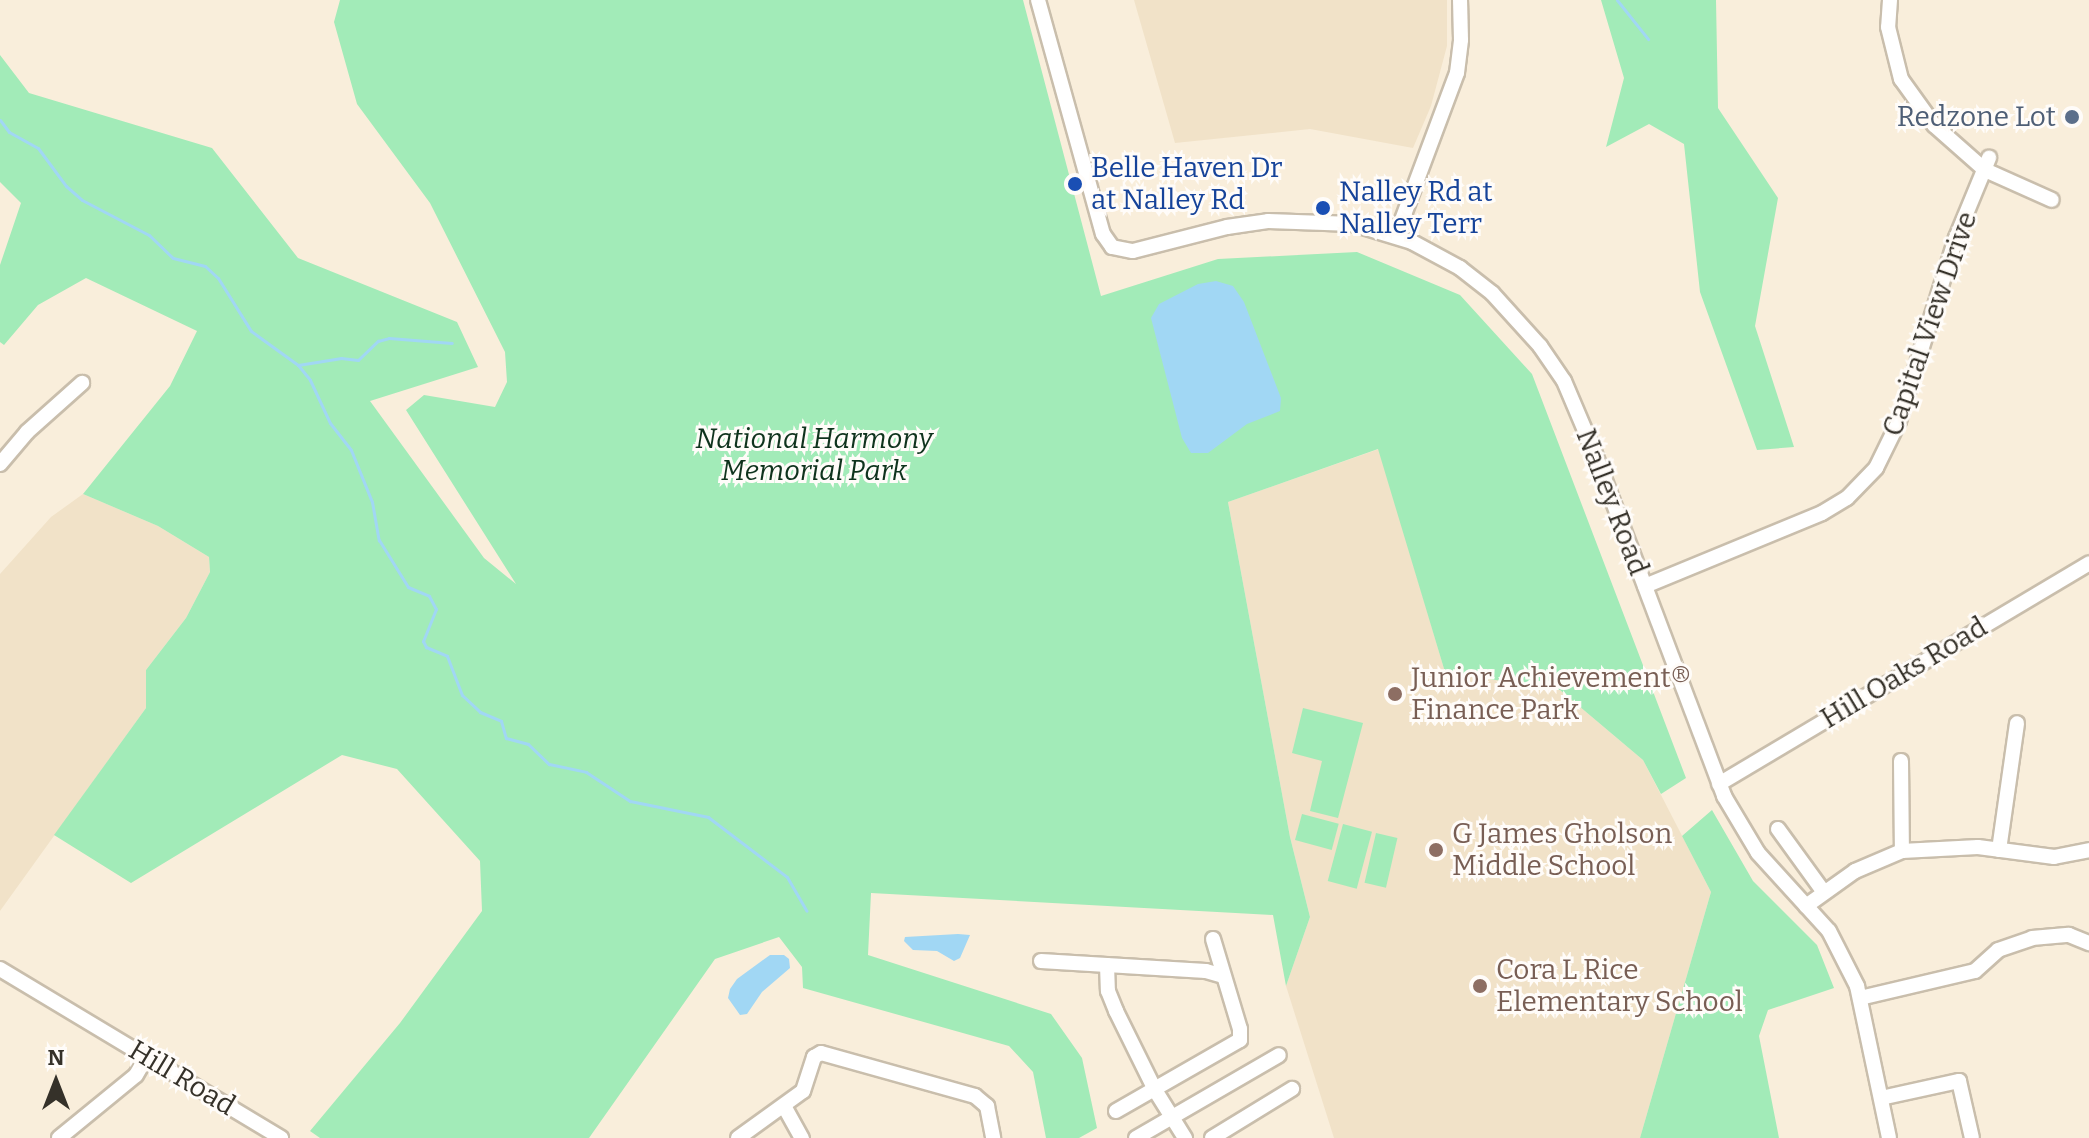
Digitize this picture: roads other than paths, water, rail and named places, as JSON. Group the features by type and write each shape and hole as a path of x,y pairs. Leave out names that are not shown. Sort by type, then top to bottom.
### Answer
{"street":[{"name":"Nalley Road","path":"1038,0 1103,234 1112,247 1126,251 1238,224 1332,221 1396,236 1440,256 1476,278 1540,346 1564,381 1719,784 1735,818 1758,853 1841,951 1860,998 1889,1138"},
{"path":"1396,236 1457,73 1461,40 1460,0"},
{"path":"1890,0 1888,27 1901,79 1934,125 1987,164 2052,200"},
{"name":"Capital View Drive","path":"1645,586 1822,513 1847,498 1874,470 1899,421 1956,238 1987,164"},
{"path":"0,464 27,432 82,383"},
{"name":"Hill Oaks Road","path":"1719,784 2086,570"},
{"path":"1999,850 2017,723"},
{"path":"1901,761 1902,851"},
{"path":"1778,829 1823,891"},
{"path":"1806,906 1823,891 1875,860 1902,851 1950,847 2054,857 2089,850"},
{"path":"1860,998 1975,971 1998,950 2032,938 2069,935 2089,943"},
{"path":"1116,1111 1240,1040 1240,1029 1213,939"},
{"path":"1041,961 1223,976"},
{"path":"1107,965 1111,999 1155,1090 1185,1138"},
{"name":"Hill Road","path":"0,969 147,1056 198,1091 281,1138"},
{"path":"738,1138 803,1091 814,1057 821,1053 975,1096 987,1106 993,1138"},
{"path":"1136,1138 1279,1055"},
{"path":"59,1138 136,1075 147,1056"},
{"path":"1881,1098 1959,1081 1972,1138"},
{"path":"1212,1138 1292,1089"},
{"path":"784,1106 802,1138"},
{"path":"75,1126 85,1138"}],"water":[{"path":"1216,281 1233,286 1244,302 1281,398 1280,411 1247,424 1208,453 1191,453 1182,438 1151,318 1159,304 1198,284"},
{"path":"970,935 960,958 954,961 937,951 913,950 904,941 905,937"},
{"path":"770,955 784,955 789,959 790,968 762,992 747,1014 740,1015 728,998 730,989 737,979"}],"waterway":[{"path":"1617,0 1648,39"},
{"path":"0,120 9,132 38,148 66,186 82,200 149,235 173,258 205,266 218,278 251,331 298,365 310,380 330,423 351,450 372,502 379,540 408,587 429,596 436,609 423,641 426,647 447,656 462,695 480,712 501,721 506,738 528,744 549,764 586,772 630,801 708,817 787,877 807,911"},
{"path":"298,365 341,358 358,360 378,341 389,338 452,343"}],"place":[{"name":"Redzone Lot","path":"2072,117"},
{"name":"Belle Haven Dr at Nalley Rd","path":"1075,184"},
{"name":"Nalley Rd at Nalley Terr","path":"1323,208"},
{"name":"Junior Achievement® Finance Park","path":"1395,694"},
{"name":"G James Gholson Middle School","path":"1436,850"},
{"name":"Cora L Rice Elementary School","path":"1480,986"}],"park label":[{"name":"National Harmony Memorial Park","path":"814,455"}]}
